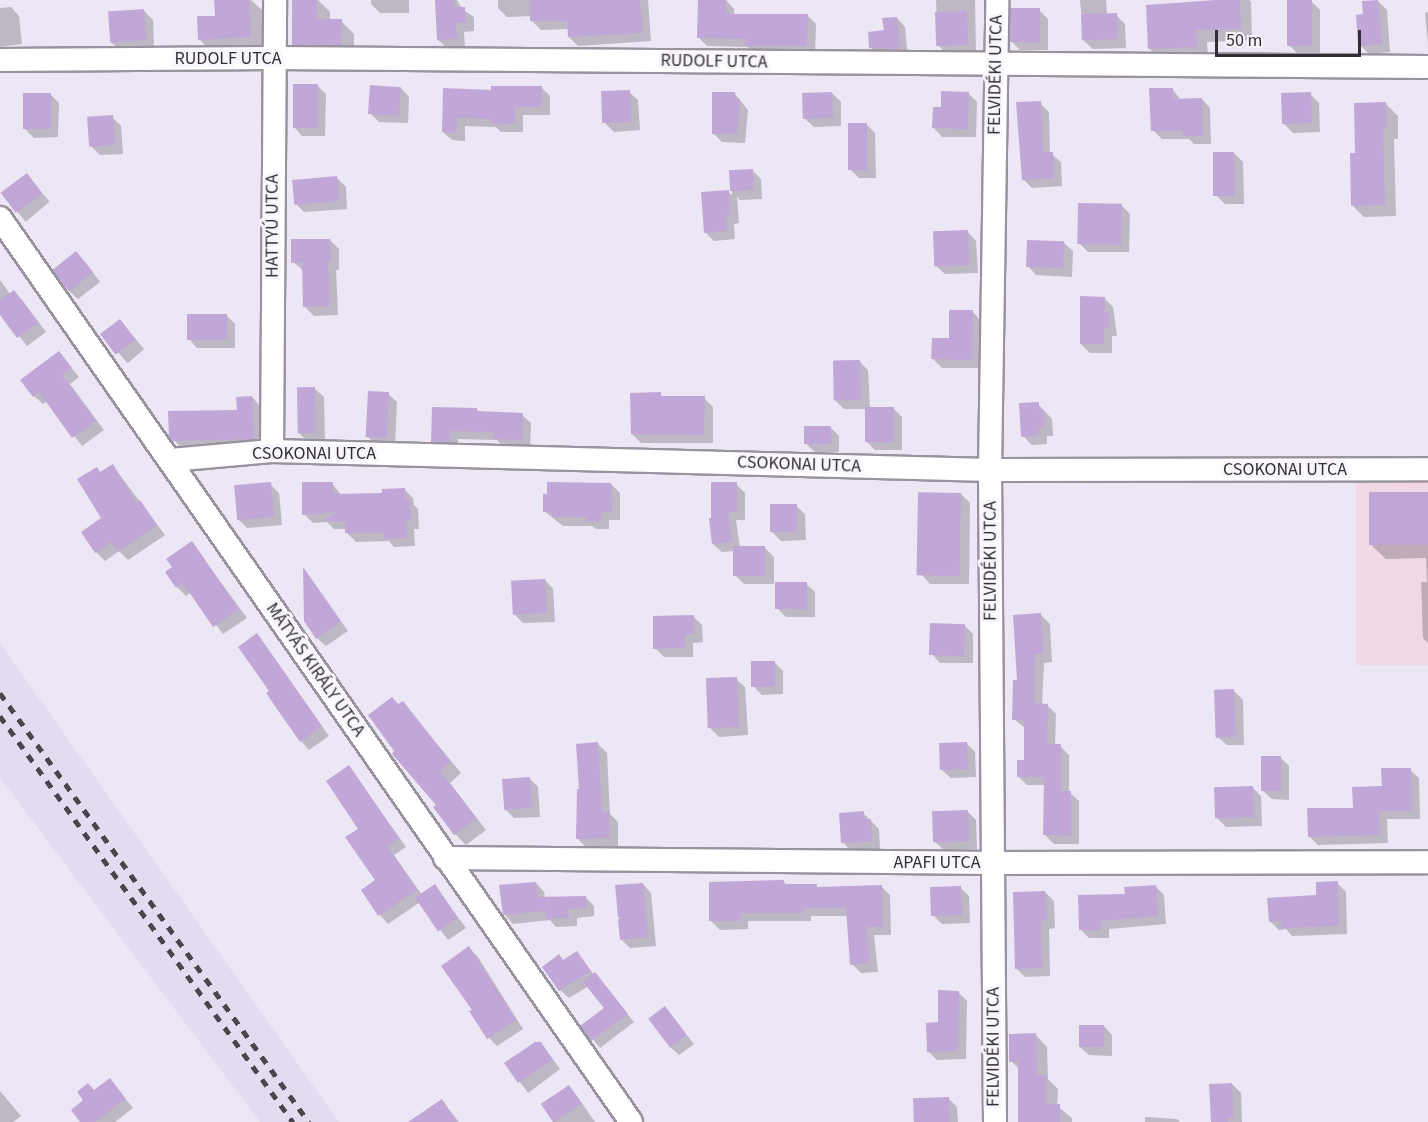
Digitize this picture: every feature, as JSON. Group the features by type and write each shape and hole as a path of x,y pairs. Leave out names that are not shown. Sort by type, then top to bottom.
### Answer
{"street":[{"name":"HATTYÚ UTCA","path":"272,452 275,0"},
{"name":"FELVIDÉKI UTCA","path":"995,1122 990,470 997,0"},
{"name":"RUDOLF UTCA","path":"0,60 274,58 1428,67"},
{"name":"MÁTYÁS KIRÁLY UTCA","path":"0,218 631,1122"},
{"name":"CSOKONAI UTCA","path":"171,460 272,452 990,470 1428,469"},
{"name":"APAFI UTCA","path":"445,858 993,863 1428,862"}],"shaded area":[{"path":"1356,480 1428,480 1428,665 1356,665"},
{"path":"0,643 339,1122 260,1122 0,778"}],"building":[{"path":"214,0 249,0 251,37 198,40 197,16 215,16"},
{"path":"292,0 317,0 317,19 342,19 341,45 292,45"},
{"path":"435,0 454,0 454,7 465,7 466,23 456,23 457,39 437,40"},
{"path":"530,0 640,0 643,33 568,37 567,21 530,21"},
{"path":"698,0 726,0 726,14 808,14 807,46 745,46 745,39 697,38"},
{"path":"1240,0 1241,29 1196,30 1197,47 1148,49 1146,5"},
{"path":"1287,0 1312,0 1312,46 1287,46"},
{"path":"1378,0 1382,44 1358,46 1356,15 1363,14 1362,1"},
{"path":"1010,8 1040,8 1040,42 1010,42"},
{"path":"144,9 146,40 110,42 108,12"},
{"path":"967,11 968,45 936,46 935,12"},
{"path":"1117,13 1118,39 1082,40 1081,14"},
{"path":"897,17 900,49 869,48 868,32 884,30 882,18"},
{"path":"293,84 318,84 318,128 293,128"},
{"path":"370,85 401,87 399,116 368,114"},
{"path":"491,86 542,86 542,107 515,107 515,124 491,124 491,119 457,118 456,133 442,132 443,88 491,90"},
{"path":"1149,88 1173,88 1173,99 1202,98 1203,136 1183,136 1183,131 1151,131"},
{"path":"630,90 631,122 602,123 601,91"},
{"path":"941,91 969,92 968,129 932,128 933,107 941,107"},
{"path":"712,92 735,92 736,99 740,99 737,134 712,134"},
{"path":"832,92 833,118 803,119 802,93"},
{"path":"1311,92 1312,123 1282,124 1281,93"},
{"path":"23,93 51,93 51,129 23,129"},
{"path":"1041,101 1043,152 1053,152 1054,178 1022,180 1016,102"},
{"path":"1386,102 1387,127 1383,128 1385,205 1351,206 1350,153 1355,153 1354,103"},
{"path":"113,115 115,145 89,147 87,117"},
{"path":"848,123 867,123 867,170 848,170"},
{"path":"1213,152 1234,152 1234,196 1213,196"},
{"path":"753,169 754,190 730,191 729,170"},
{"path":"27,173 42,193 16,213 1,193"},
{"path":"337,176 339,201 294,205 292,180"},
{"path":"729,190 730,215 726,215 727,231 704,233 701,192"},
{"path":"1078,203 1122,204 1121,245 1077,244"},
{"path":"968,230 969,265 934,266 933,231"},
{"path":"291,239 330,239 331,262 328,262 330,306 303,307 302,262 291,263"},
{"path":"1027,240 1064,241 1063,268 1026,267"},
{"path":"76,251 93,272 69,291 52,271"},
{"path":"14,290 38,323 17,338 0,315 0,300"},
{"path":"1080,296 1105,297 1105,312 1109,312 1109,328 1104,328 1104,344 1080,344"},
{"path":"949,310 973,310 972,360 931,359 932,338 949,338"},
{"path":"187,314 227,314 227,340 187,340"},
{"path":"120,319 136,340 116,355 100,334"},
{"path":"59,351 72,368 62,375 96,421 72,438 39,392 33,397 20,380"},
{"path":"833,360 860,360 861,400 834,400"},
{"path":"297,387 315,387 316,433 298,433"},
{"path":"368,391 389,392 387,438 366,437"},
{"path":"661,392 661,396 705,396 704,435 631,434 630,393"},
{"path":"252,396 254,439 172,441 169,437 168,411 237,410 236,397"},
{"path":"1039,402 1039,409 1043,409 1045,427 1039,428 1039,435 1021,437 1019,403"},
{"path":"432,407 477,408 477,411 523,413 522,440 494,439 494,432 450,431 449,442 431,442"},
{"path":"865,407 894,407 894,442 865,442"},
{"path":"804,426 831,426 831,444 804,444"},
{"path":"113,464 136,503 140,500 157,525 118,552 111,542 95,553 81,532 101,518 77,479 97,467 100,472"},
{"path":"271,482 274,517 237,520 234,485"},
{"path":"302,482 333,482 333,494 382,493 382,489 405,488 406,499 410,499 411,520 406,520 407,538 384,539 384,533 345,533 345,521 324,521 336,512 302,515"},
{"path":"547,482 611,483 612,512 601,512 601,521 586,521 586,517 552,517 552,512 543,512 543,494 547,494"},
{"path":"711,482 737,482 737,512 728,512 732,542 712,544 709,518 711,518"},
{"path":"918,492 961,493 960,576 917,575"},
{"path":"1369,492 1428,492 1428,545 1369,545"},
{"path":"770,504 797,504 797,532 770,532"},
{"path":"192,541 239,609 213,627 183,583 176,588 165,572 172,567 166,559"},
{"path":"733,546 765,546 765,576 733,576"},
{"path":"303,567 341,621 316,639 304,621"},
{"path":"545,579 547,613 513,615 511,581"},
{"path":"775,582 807,582 807,609 775,609"},
{"path":"1041,613 1043,654 1035,654 1034,703 1048,704 1047,744 1061,744 1061,791 1071,791 1071,836 1043,835 1044,777 1017,777 1017,760 1024,760 1024,720 1012,720 1013,680 1017,680 1013,615"},
{"path":"694,615 694,634 685,634 685,648 653,649 653,616"},
{"path":"930,623 965,624 964,656 929,655"},
{"path":"257,633 322,726 300,742 266,693 269,691 238,647"},
{"path":"751,661 775,661 775,687 751,687"},
{"path":"737,677 739,727 708,728 706,678"},
{"path":"1234,689 1236,737 1216,738 1214,690"},
{"path":"392,697 398,704 403,701 451,762 440,771 476,818 454,835 433,807 436,805 392,754 394,751 368,715"},
{"path":"598,742 602,812 609,811 610,838 576,839 577,789 579,789 576,744"},
{"path":"967,742 968,769 940,770 939,743"},
{"path":"1261,756 1281,756 1281,791 1261,791"},
{"path":"349,765 399,838 387,846 417,890 378,916 361,890 375,880 345,837 358,829 326,781"},
{"path":"1381,768 1411,768 1412,811 1379,811 1380,835 1308,837 1307,808 1353,808 1352,787 1382,786"},
{"path":"530,777 532,808 504,810 502,779"},
{"path":"1253,786 1254,817 1215,818 1214,787"},
{"path":"968,810 969,841 933,842 932,811"},
{"path":"864,811 864,819 871,819 872,841 841,843 839,813"},
{"path":"784,880 784,884 817,884 817,887 882,885 883,927 866,927 870,963 850,965 846,908 803,908 803,913 740,913 740,921 709,921 709,882"},
{"path":"1338,881 1339,926 1282,928 1281,921 1269,922 1267,898 1316,895 1316,882"},
{"path":"536,882 538,897 586,896 586,908 568,909 569,918 546,919 546,911 503,915 499,885"},
{"path":"643,883 648,937 620,940 618,920 621,917 618,917 615,885"},
{"path":"435,884 458,918 438,931 415,897"},
{"path":"1156,885 1158,916 1101,921 1101,930 1079,930 1078,895 1125,894 1124,887"},
{"path":"961,886 962,915 931,916 930,887"},
{"path":"1045,891 1047,920 1041,920 1042,968 1015,969 1013,892"},
{"path":"469,946 516,1020 487,1039 469,1011 472,1010 441,966"},
{"path":"577,951 591,971 559,991 542,967 559,954 563,960"},
{"path":"595,972 628,1014 591,1041 580,1026 604,1008 583,982"},
{"path":"938,990 959,991 958,1051 927,1052 926,1023 938,1022"},
{"path":"665,1006 687,1035 670,1047 648,1019"},
{"path":"1079,1025 1104,1025 1104,1047 1079,1047"},
{"path":"1036,1033 1037,1075 1046,1075 1046,1104 1060,1104 1060,1122 1018,1122 1018,1061 1009,1062 1009,1034"},
{"path":"535,1042 541,1042 553,1060 518,1083 504,1063"},
{"path":"110,1078 126,1099 95,1122 80,1122 71,1110 83,1100 77,1092 88,1083 94,1090"},
{"path":"1232,1083 1234,1118 1228,1118 1228,1122 1211,1122 1209,1084"},
{"path":"569,1085 581,1103 553,1122 541,1104"},
{"path":"949,1097 950,1122 914,1122 913,1098"},
{"path":"442,1099 457,1122 408,1122"}],"railway":[{"path":"0,693 309,1122"},
{"path":"0,716 293,1122"}]}
